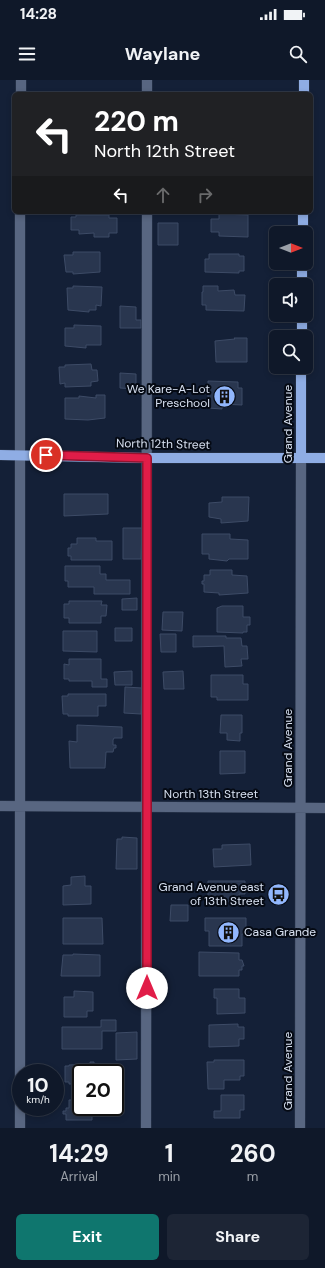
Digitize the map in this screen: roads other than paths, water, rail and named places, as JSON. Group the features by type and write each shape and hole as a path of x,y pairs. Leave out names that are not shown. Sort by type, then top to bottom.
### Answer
{"main road":[{"path":"304,80 304,92"},
{"path":"302,226 303,214"},
{"name":"Grand Avenue","path":"301,374 301,458"},
{"name":"North 12th Street","path":"0,455 147,458 325,458"}],"street":[{"path":"21,80 21,92"},
{"path":"147,80 147,92"},
{"path":"20,214 20,1128"},
{"path":"146,1128 147,214"},
{"name":"Grand Avenue","path":"300,1128 301,458"},
{"name":"North 13th Street","path":"0,806 325,808"}],"place":[{"name":"We Kare-A-Lot Preschool","path":"225,396"},
{"name":"Grand Avenue east of 13th Street","path":"279,894"},
{"name":"Casa Grande","path":"228,932"}]}
